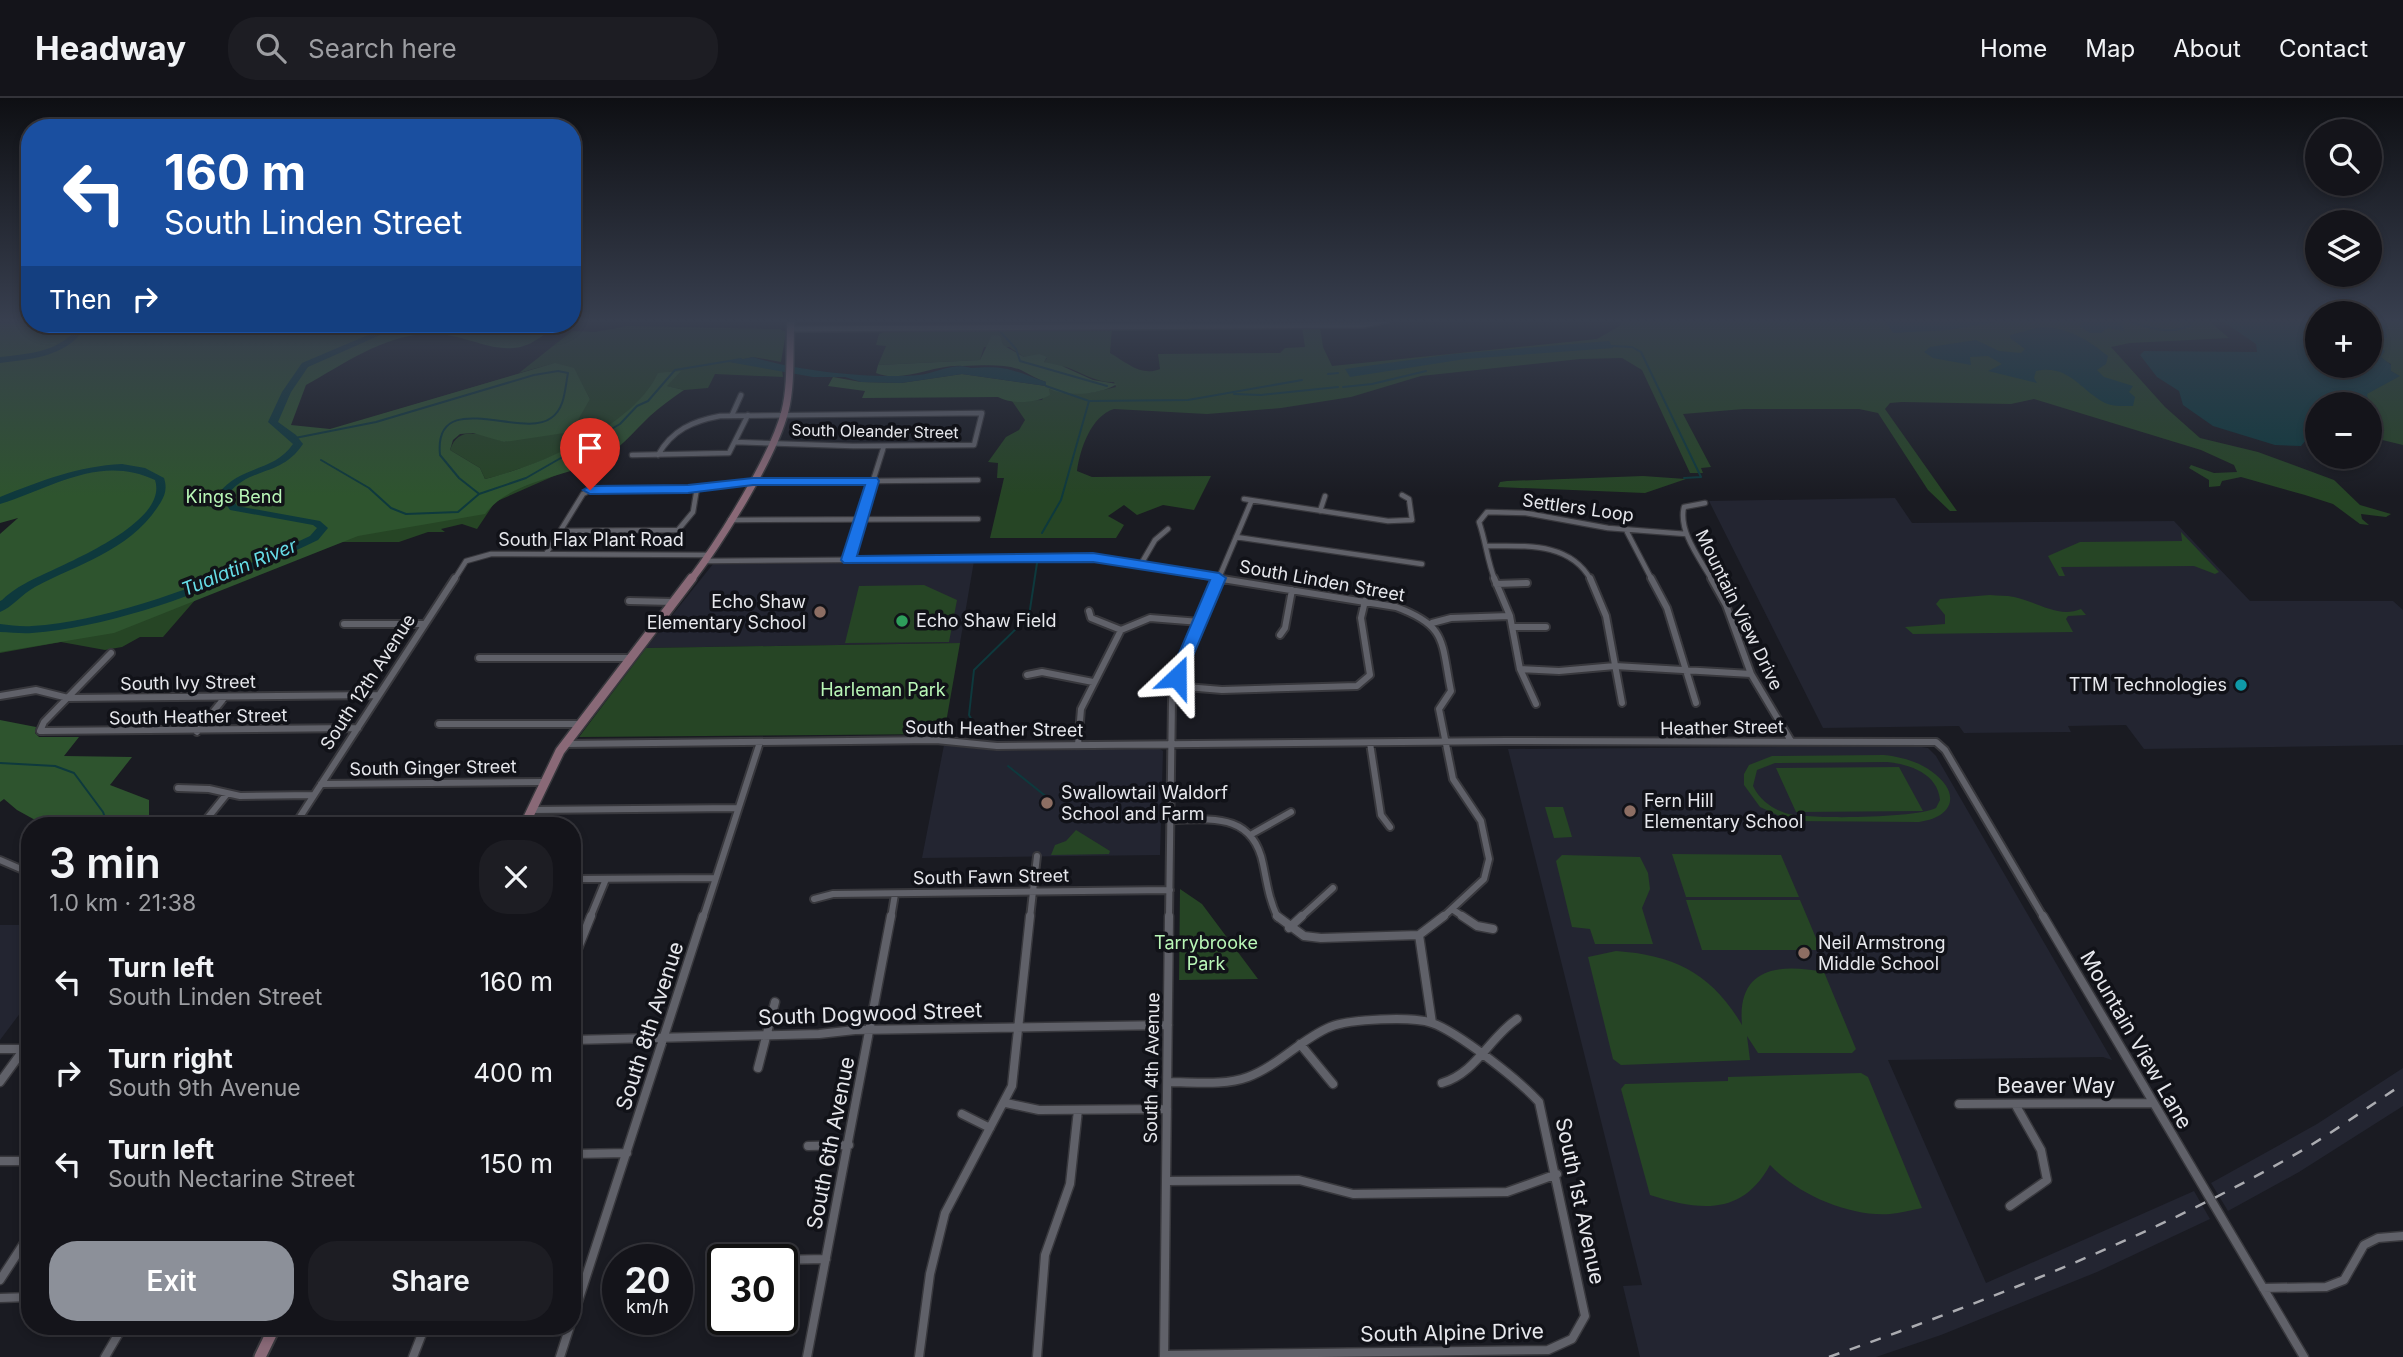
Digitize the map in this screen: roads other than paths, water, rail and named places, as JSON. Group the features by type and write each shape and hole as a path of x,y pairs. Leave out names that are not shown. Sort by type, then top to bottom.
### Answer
{"main road":[{"path":"528,817 565,744 708,558 775,441 785,414 789,379"},
{"path":"260,1357 271,1335"}],"street":[{"path":"732,415 741,395"},
{"name":"South Oleander Street","path":"735,442 884,446 974,445 982,413 785,414"},
{"path":"658,455 668,438 684,426 705,418 785,414"},
{"path":"632,455 729,453 748,415"},
{"path":"848,560 884,446"},
{"path":"546,554 587,491 697,488 753,482 978,480"},
{"path":"561,531 682,528 697,501 697,488"},
{"path":"1244,499 1388,521 1412,520 1409,499 1402,495"},
{"path":"1320,510 1325,496"},
{"name":"South 4th Avenue","path":"1164,1356 1171,745 1174,686 1251,502"},
{"name":"Mountain View Drive","path":"1705,503 1684,507 1686,534 1726,605 1751,674 1791,741"},
{"name":"Settlers Loop","path":"1536,704 1520,669 1510,616 1487,560 1488,546 1479,522 1487,512 1546,515 1626,530 1686,534"},
{"path":"730,520 978,519"},
{"path":"1141,564 1155,540 1168,529"},
{"path":"1626,530 1667,608 1696,703"},
{"path":"1236,537 1422,564"},
{"path":"1488,546 1542,547 1566,554 1580,563 1604,608 1622,703"},
{"name":"South Flax Plant Road","path":"472,558 491,554 546,554 708,558"},
{"name":"South Linden Street","path":"708,558 848,560 1083,557 1365,601 1414,612 1432,623"},
{"name":"South 12th Avenue","path":"300,817 462,565 472,558"},
{"path":"1496,584 1527,583"},
{"path":"1279,635 1285,628 1292,590"},
{"path":"629,601 674,602"},
{"path":"1174,686 1212,689 1302,688 1350,687 1364,683 1370,675 1361,618 1365,601"},
{"path":"1089,611 1091,618 1121,630"},
{"path":"1078,745 1081,709 1121,630 1137,619 1151,616 1200,622"},
{"path":"1170,820 1219,821 1236,824 1252,834 1259,846 1277,917 1304,936 1321,939 1419,935 1485,879 1489,859 1481,821 1453,779 1439,709 1449,695 1450,685 1440,636 1432,623 1462,617 1510,616"},
{"path":"344,624 424,624"},
{"path":"1512,627 1546,627"},
{"path":"68,698 111,653"},
{"path":"479,659 631,658"},
{"path":"1520,669 1559,671 1615,666 1751,674"},
{"path":"1027,675 1042,672 1093,682"},
{"name":"South Ivy Street","path":"0,696 36,690 68,698 378,695"},
{"path":"197,732 225,696"},
{"name":"South Heather Street","path":"68,698 44,722 40,731 48,734 358,728"},
{"path":"439,724 580,724"},
{"name":"South Heather Street","path":"565,744 936,740 997,746 1507,741"},
{"name":"Heather Street","path":"1507,741 1936,742"},
{"name":"South 8th Avenue","path":"581,1278 627,1153 760,742"},
{"name":"Mountain View Lane","path":"1936,742 1945,750 2304,1357"},
{"path":"1370,743 1381,815 1390,827"},
{"name":"South Ginger Street","path":"321,784 544,782"},
{"path":"178,788 209,789 226,795 314,795"},
{"path":"208,817 226,795"},
{"path":"531,810 738,808"},
{"path":"1252,834 1291,812"},
{"path":"919,1357 932,1268 942,1224 968,1165 1006,1103 1014,1074 1037,856"},
{"path":"0,860 21,869"},
{"path":"581,879 716,877"},
{"path":"581,941 606,879"},
{"path":"1289,928 1333,888"},
{"name":"South Fawn Street","path":"814,899 833,894 1170,891"},
{"name":"South 6th Avenue","path":"807,1357 872,1029 895,894"},
{"path":"1452,909 1477,926 1493,929"},
{"path":"1168,1082 1227,1082 1249,1077 1330,1027 1348,1023 1432,1023 1419,935"},
{"path":"758,1068 775,1002"},
{"path":"1443,1083 1457,1081 1502,1027 1517,1019"},
{"name":"South 1st Avenue","path":"1432,1023 1521,1082 1539,1102 1557,1174 1585,1316"},
{"name":"South Dogwood Street","path":"581,1040 664,1039 872,1029 1168,1025"},
{"path":"1300,1044 1333,1084"},
{"path":"0,1049 21,1049"},
{"path":"0,1082 21,1056"},
{"path":"1006,1103 1039,1110 1167,1109"},
{"name":"Beaver Way","path":"1959,1104 2153,1103"},
{"path":"2010,1206 2047,1180 2048,1169 2035,1138 2015,1104"},
{"path":"1037,1357 1045,1255 1070,1184 1078,1110"},
{"path":"962,1114 990,1128"},
{"path":"808,1146 849,1145"},
{"path":"581,1154 627,1153"},
{"path":"0,1161 21,1161"},
{"path":"1166,1181 1300,1180 1353,1194 1507,1192 1520,1190 1545,1174 1557,1174"},
{"path":"2263,1288 2326,1287 2344,1280 2360,1245 2377,1237 2403,1236"},
{"path":"0,1280 21,1248"},
{"path":"798,1260 827,1259"},
{"path":"0,1298 21,1297"},
{"name":"South Alpine Drive","path":"1164,1356 1548,1350 1570,1343 1581,1331 1585,1316"},
{"path":"105,1357 118,1335"},
{"path":"413,1357 422,1335"},
{"path":"560,1357 567,1335"}],"water":[{"path":"851,379 930,379 901,383 861,382"},
{"path":"995,379 1037,379 1046,382 1046,386"},
{"path":"2020,379 2034,379 2037,383"},
{"path":"2072,379 2110,379 2133,386 2129,392 2135,397 2133,406 2105,403"},
{"path":"2160,379 2395,379 2371,392 2305,392 2305,441 2301,446 2275,445 2213,426 2183,405 2179,391"}],"waterway":[{"name":"Tualatin River","path":"0,628 30,630 112,615 205,585 314,538 323,528 316,523 234,508 224,493 241,478 283,461 298,444 273,422 294,379"},
{"path":"295,438 376,422 521,379"},
{"path":"478,493 459,478 440,455 442,435 450,423 465,419 482,419 538,423 556,414 562,404 567,379"},
{"path":"321,460 369,488 391,508 406,514 458,512 479,494 526,478 620,424 637,406 648,401 667,379"},
{"path":"1082,379 1107,386"},
{"path":"1343,387 1394,379"},
{"path":"1654,379 1701,477 1684,478"},
{"path":"1089,401 1188,400 1302,380"},
{"path":"1046,386 1089,401"},
{"path":"1234,394 1261,395 1338,387"},
{"path":"1042,533 1061,500 1089,401"},
{"name":"Tualatin River","path":"0,501 58,479 101,468 142,470 159,478 162,487 148,514 123,537 77,564 29,585 13,595 0,609"},
{"path":"985,736 978,731 969,715 974,670 1029,616 1037,563"},
{"name":"Tualatin River","path":"0,602 12,598"},
{"path":"0,763 55,766 74,773 105,817"},
{"path":"1008,766 1048,798"}],"railway":[{"path":"1829,1357 2005,1291 2176,1217 2302,1150 2403,1084"}],"place":[{"name":"Echo Shaw Elementary School","path":"820,612"},
{"name":"Echo Shaw Field","path":"902,621"},
{"name":"TTM Technologies","path":"2241,685"},
{"name":"Swallowtail Waldorf School and Farm","path":"1047,803"},
{"name":"Fern Hill Elementary School","path":"1630,811"},
{"name":"Neil Armstrong Middle School","path":"1804,953"}],"park label":[{"name":"Kings Bend","path":"234,497"},
{"name":"Harleman Park","path":"883,690"},
{"name":"Tarrybrooke Park","path":"1206,953"}]}
